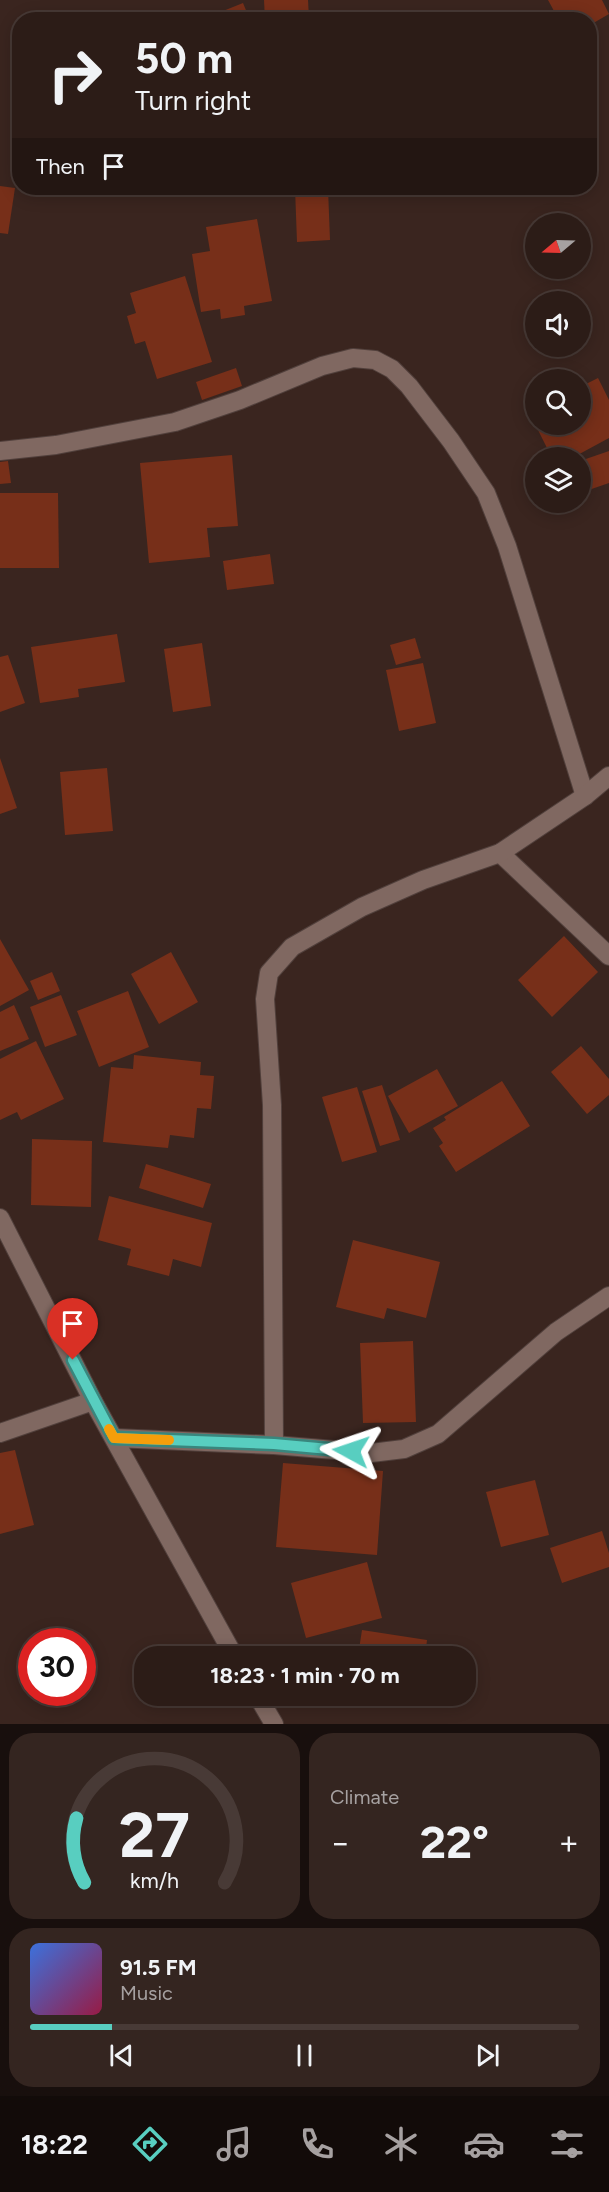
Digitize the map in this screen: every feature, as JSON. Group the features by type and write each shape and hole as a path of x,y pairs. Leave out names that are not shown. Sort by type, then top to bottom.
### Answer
{"street":[{"path":"0,451 56,445 175,422 240,400 322,366 352,358 375,360 392,369 409,386 451,441 486,493 507,546 585,796"},
{"path":"274,1444 272,1105 266,999 269,973 292,947 362,907 423,880 500,854 585,796 609,776"},
{"path":"500,854 609,956"},
{"path":"0,1218 93,1401 228,1646"},
{"path":"114,1438 274,1444 371,1453 404,1449 438,1434 556,1332 609,1296"},
{"path":"0,1432 93,1401"},
{"path":"263,1706 274,1724"}],"building":[{"path":"264,0 308,0 309,12 265,12"},
{"path":"548,0 602,0 609,14 597,21 597,12 555,12"},
{"path":"243,3 247,12 220,12"},
{"path":"0,186 12,188 12,195 14,195 8,234 0,233"},
{"path":"295,195 328,195 330,240 297,242"},
{"path":"257,219 272,301 244,306 245,315 221,319 220,309 201,312 192,254 210,251 206,227"},
{"path":"185,276 212,362 157,379 145,341 135,344 127,316 136,313 130,293"},
{"path":"236,368 242,386 202,400 196,382"},
{"path":"598,378 609,400 609,438 591,448 546,447 540,435 591,435 591,382"},
{"path":"609,451 609,483 591,489 591,457"},
{"path":"232,455 238,526 207,528 210,557 149,563 140,463"},
{"path":"8,461 11,483 0,484 0,462"},
{"path":"0,493 58,493 59,568 0,568"},
{"path":"270,554 274,584 227,590 223,561"},
{"path":"117,634 125,682 78,689 79,697 40,703 31,647"},
{"path":"415,638 421,658 396,665 390,645"},
{"path":"202,643 211,706 173,712 164,649"},
{"path":"8,655 25,703 0,712 0,657"},
{"path":"423,663 436,723 399,731 386,670"},
{"path":"0,758 17,808 0,814"},
{"path":"107,768 113,831 65,835 60,772"},
{"path":"564,936 598,972 552,1017 518,980"},
{"path":"0,939 29,990 0,1006"},
{"path":"171,952 198,1002 159,1024 131,974"},
{"path":"52,972 60,991 38,1000 30,981"},
{"path":"128,991 149,1047 99,1067 77,1011"},
{"path":"61,995 77,1035 45,1047 30,1007"},
{"path":"14,1005 29,1039 0,1051 0,1012"},
{"path":"36,1041 64,1099 21,1120 17,1112 0,1120 0,1059"},
{"path":"581,1046 609,1079 609,1095 587,1114 551,1072"},
{"path":"134,1055 201,1062 200,1075 214,1076 211,1109 197,1108 194,1138 170,1135 168,1148 103,1142 111,1067 133,1069"},
{"path":"437,1069 458,1106 409,1133 388,1096"},
{"path":"502,1081 530,1126 456,1172 439,1146 443,1143 433,1128 446,1120 444,1117"},
{"path":"382,1085 400,1140 380,1146 362,1091"},
{"path":"357,1087 377,1152 342,1162 322,1097"},
{"path":"32,1139 92,1141 91,1207 31,1205"},
{"path":"146,1164 211,1184 203,1208 139,1188"},
{"path":"109,1196 212,1223 201,1267 173,1259 169,1276 127,1265 131,1249 98,1240"},
{"path":"353,1240 440,1262 426,1318 387,1308 384,1319 336,1307"},
{"path":"413,1341 416,1422 363,1423 360,1343"},
{"path":"15,1450 34,1525 0,1534 0,1453"},
{"path":"283,1463 383,1471 377,1555 276,1547"},
{"path":"535,1480 549,1535 501,1547 486,1492"},
{"path":"602,1531 609,1553 609,1567 562,1583 550,1548"},
{"path":"367,1562 382,1618 306,1638 291,1583"},
{"path":"362,1630 427,1640 426,1646 360,1646"}],"slow traffic":[{"path":"109,1429 114,1438 169,1440"}],"route":[{"path":"73,1360 114,1438 274,1444 351,1451"}]}
